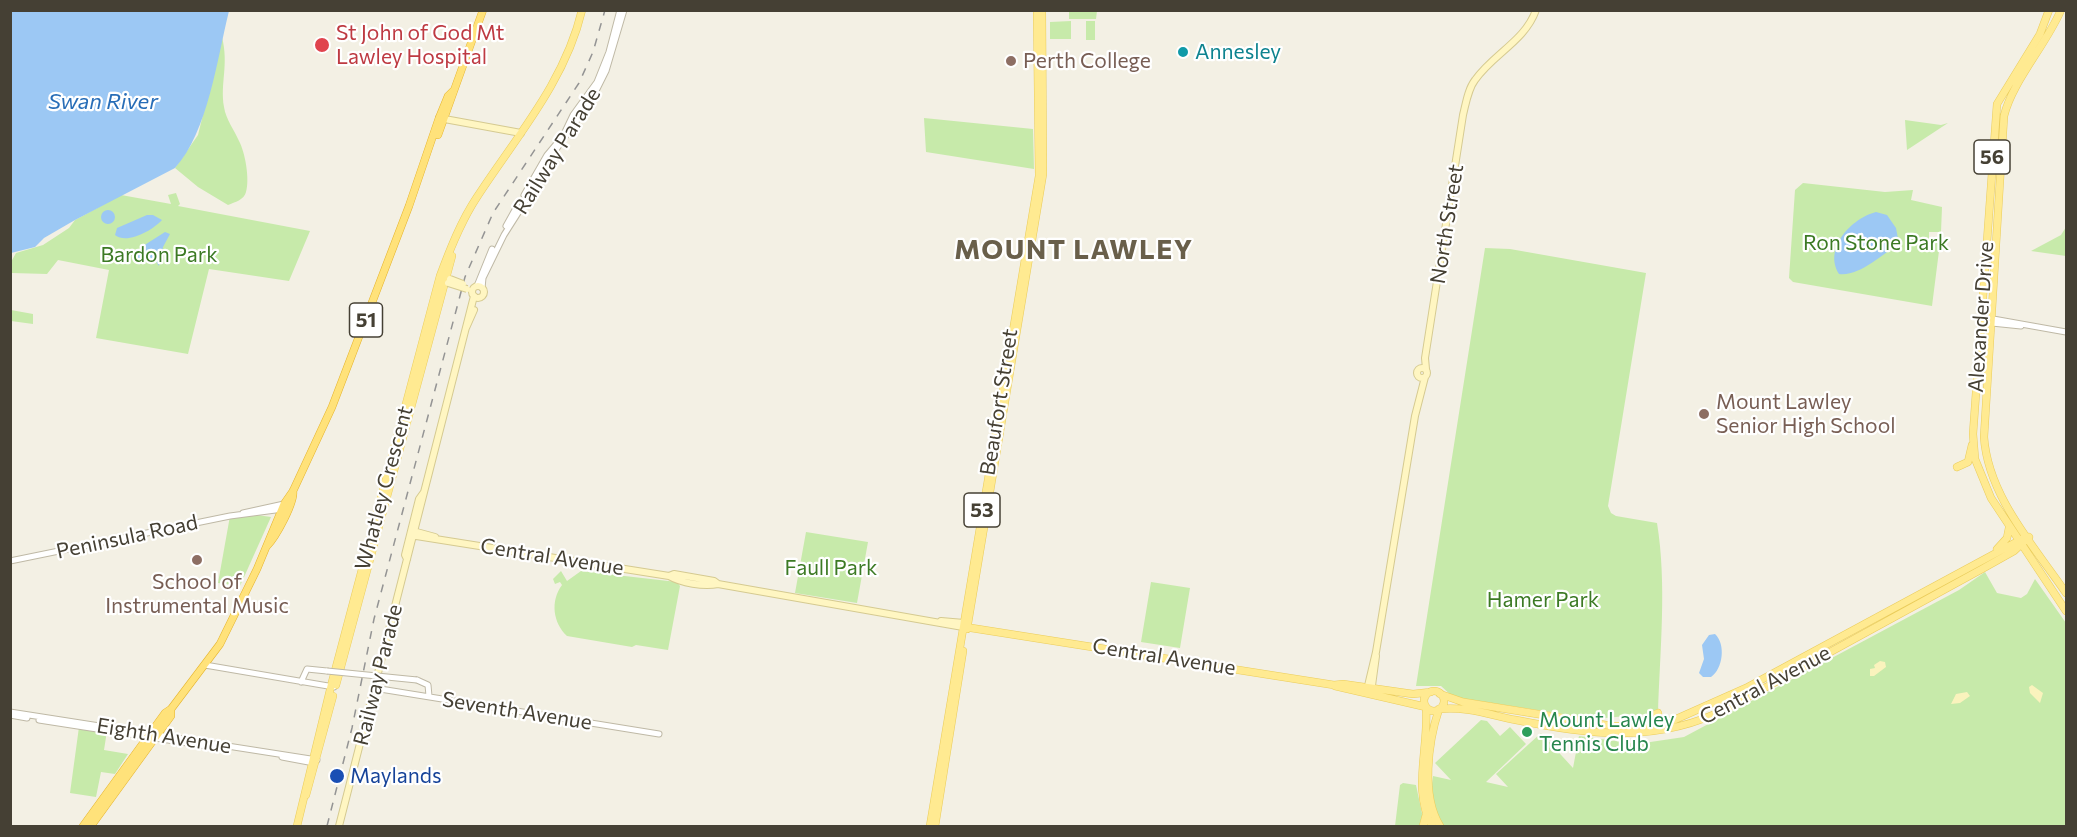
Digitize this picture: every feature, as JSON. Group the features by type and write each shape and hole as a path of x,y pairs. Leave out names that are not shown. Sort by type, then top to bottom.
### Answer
{"highway":[{"name":"51","path":"83,826 153,735 171,716 171,709 205,665 233,620 332,407 483,10"},
{"name":"51","path":"267,546 273,540 285,506"},
{"name":"51","path":"91,826 153,735"}],"main road":[{"name":"Whatley Crescent","path":"297,826 444,280 455,248 484,189 568,56 582,10"},
{"name":"Beaufort Street","path":"935,826 965,625 1039,176 1037,10"},
{"name":"Beaufort Street","path":"930,826 1043,174 1042,10"},
{"name":"North Street","path":"1369,691 1424,368 1463,115 1469,91 1482,70 1529,26 1536,10"},
{"name":"Alexander Drive","path":"2049,10 2040,34 1997,104 1973,444 1982,482 2008,526 2067,611"},
{"name":"Alexander Drive","path":"2061,10 2050,35 2011,96 2004,116 1984,428 1988,466 2000,494 2067,593"},
{"path":"441,119 521,133"},
{"path":"444,280 474,290"},
{"name":"Railway Parade","path":"339,826 474,290"},
{"path":"1957,467 1966,464 1973,444"},
{"path":"1993,553 2008,536 2008,526"},
{"name":"Central Avenue","path":"413,533 669,576 674,574 714,581 718,584 1369,691 1413,694 1431,692"},
{"name":"Central Avenue","path":"1440,694 1456,701 1630,726 1674,720 1746,688 1993,553 2029,537"},
{"name":"Central Avenue","path":"1439,709 1466,708 1547,724 1632,735 1689,725 1728,708 2007,554 2020,542"},
{"path":"2007,554 2018,554 2033,561"},
{"name":"Central Avenue","path":"1369,691 1426,707"},
{"path":"1423,826 1426,815 1422,794 1427,734 1424,698 1431,692 1440,694 1443,701 1433,734 1428,789 1429,801 1437,826"},
{"path":"1426,707 1432,711 1439,709"},
{"path":"1630,726 1660,713 1674,720"},
{"path":"1542,715 1547,724"},
{"path":"1426,815 1437,826"}],"street":[{"name":"Railway Parade","path":"474,290 500,234 541,170 547,155 563,136 573,116 597,82 622,10"},
{"path":"1982,319 2067,332"},
{"name":"Peninsula Road","path":"10,561 285,506"},
{"path":"205,665 333,687"},
{"path":"301,682 307,669 417,680 428,685 429,696"},
{"name":"Seventh Avenue","path":"374,688 659,734"},
{"name":"Eighth Avenue","path":"10,714 315,761"}],"green space":[{"path":"1069,11 1097,11 1096,19 1069,19"},
{"path":"1071,21 1071,39 1050,39 1050,22"},
{"path":"1086,21 1095,21 1095,40 1086,40"},
{"path":"222,37 225,57 224,107 243,152 247,180 243,197 228,205 198,187 175,168 198,135"},
{"path":"924,118 1033,129 1034,169 926,152"},
{"path":"1905,120 1941,125 1948,123 1907,150"},
{"name":"Ron Stone Park","path":"1803,183 1885,192 1913,190 1911,200 1942,207 1941,232 1929,232 1929,243 1940,243 1932,306 1793,282 1789,278 1795,190"},
{"name":"Bardon Park","path":"176,193 180,204 178,206 310,231 289,281 209,269 188,354 96,338 109,270 58,260 47,274 12,273 11,276 11,262 16,253 43,245 69,228 75,220 121,195 171,204 168,195"},
{"path":"2066,227 2066,256 2031,251 2061,235"},
{"name":"Hamer Park","path":"1485,248 1510,249 1646,273 1608,506 1611,513 1616,516 1657,523 1662,570 1658,713 1595,719 1453,697 1441,686 1416,686"},
{"path":"11,310 33,314 33,324 11,321"},
{"path":"250,514 271,517 240,586 218,583 230,516"},
{"name":"Faull Park","path":"806,532 868,542 857,603 795,593"},
{"path":"561,571 567,581 581,571 677,582 680,586 668,650 636,645 632,647 567,636 559,625 555,612 556,598 562,585 560,582 555,584 553,579"},
{"path":"1985,572 1997,593 2021,598 2027,594 2035,579 2066,623 2066,826 1443,826 1440,820 1432,796 1433,776 1451,780 1435,763 1481,720 1487,721 1500,736 1510,727 1526,744 1486,782 1508,787 1496,774 1541,733 1573,768 1579,736 1637,744 1684,737 1959,590"},
{"path":"1151,582 1190,588 1180,648 1141,642"},
{"path":"79,727 107,731 104,750 128,754 115,774 101,772 96,797 70,793"},
{"path":"1403,783 1416,785 1423,818 1420,826 1395,826 1400,785"}],"sand":[{"path":"1880,661 1885,662 1886,667 1874,676 1870,676 1870,669 1875,668 1874,665"},
{"path":"2032,685 2043,693 2040,703 2030,693 2029,687"},
{"path":"1967,692 1970,696 1960,703 1951,704 1956,694"}],"water":[{"name":"Swan River","path":"11,10 229,11 203,115 196,135 175,168 75,220 44,238 35,247 11,253"},
{"path":"105,210 111,210 115,217 111,224 105,224 101,220 101,214"},
{"path":"1876,212 1887,215 1896,228 1899,244 1854,272 1839,274 1835,264 1835,254 1842,235 1858,221"},
{"path":"147,215 153,215 162,220 140,235 120,238 115,235 117,228"},
{"path":"165,232 170,234 163,247 159,266 155,260 136,259 133,256 143,246"},
{"path":"1715,634 1721,644 1722,656 1715,673 1711,677 1703,677 1699,673 1704,659 1702,645 1709,635"}],"railway":[{"path":"327,826 352,728 374,619 465,277 493,213 579,83 593,52 605,10"}],"place":[{"name":"St John of God Mt Lawley Hospital","path":"322,45"},
{"name":"Annesley","path":"1183,52"},
{"name":"Perth College","path":"1011,61"},
{"name":"Mount Lawley Senior High School","path":"1704,414"},
{"name":"School of Instrumental Music","path":"197,560"},
{"name":"Mount Lawley Tennis Club","path":"1527,732"},
{"name":"Maylands","path":"337,776"}],"district":[{"name":"MOUNT LAWLEY","path":"1074,250"}]}
